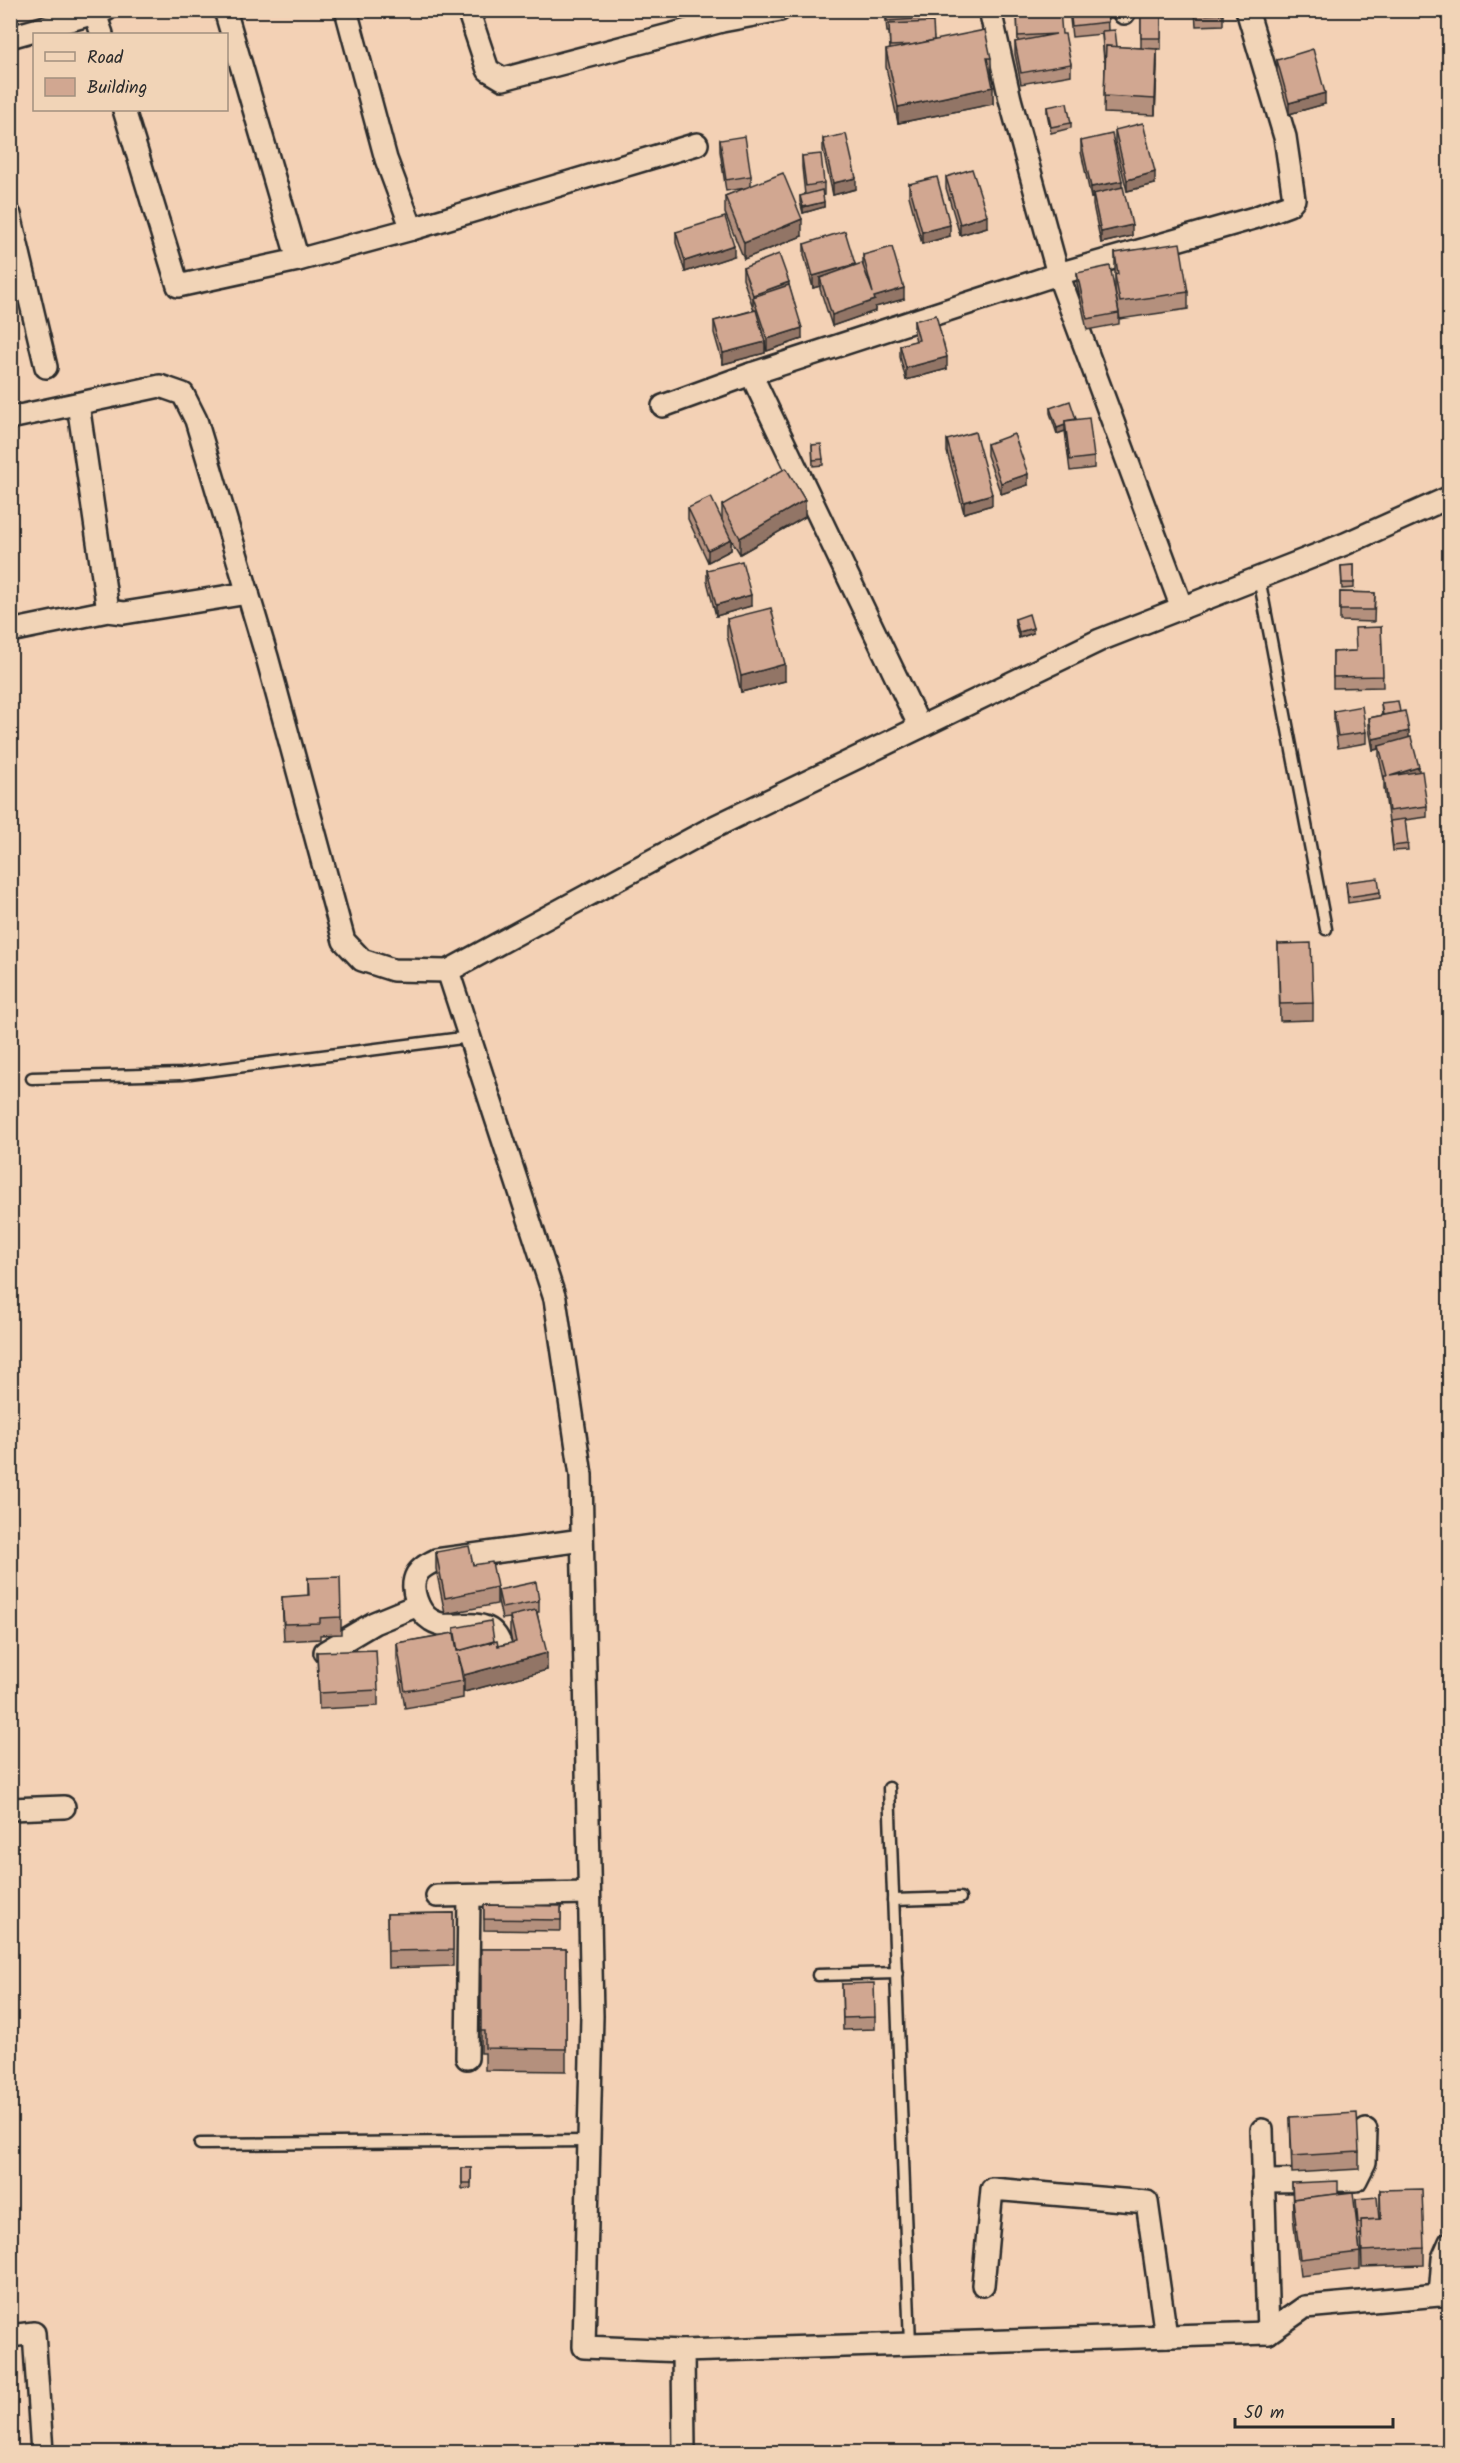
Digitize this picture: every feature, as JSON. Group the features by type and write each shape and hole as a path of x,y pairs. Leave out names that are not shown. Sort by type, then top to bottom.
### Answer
{"street":[{"path":"225,10 298,260"},
{"path":"346,10 386,159 412,229"},
{"path":"468,10 488,70 503,79 722,21 780,10"},
{"path":"990,10 1010,99 1058,274 1182,608"},
{"path":"663,406 751,374 1058,274 1254,218 1289,205 1294,199 1285,137 1247,10"},
{"path":"10,37 101,12 102,33"},
{"path":"124,111 178,286 298,260 412,229 697,144"},
{"path":"10,215 46,367"},
{"path":"751,374 920,727"},
{"path":"10,418 160,386 183,394 196,420 248,593 344,941 362,960 393,970 448,972 712,828 1100,640 1345,544 1449,498"},
{"path":"78,404 108,611"},
{"path":"10,631 108,611 124,613 248,593"},
{"path":"448,972 555,1299 581,1475 592,2016 584,2348 683,2351 1268,2333 1305,2307 1445,2294 1443,2258 1449,2242"},
{"path":"503,1650 494,1632 484,1626 441,1625 429,1619 418,1605 414,1588 416,1575 424,1566 436,1560 582,1540"},
{"path":"325,1652 357,1632 418,1605"},
{"path":"10,1809 64,1807"},
{"path":"437,1896 589,1893"},
{"path":"467,2058 479,1956 469,1896"},
{"path":"1262,2130 1268,2333"},
{"path":"1263,2181 1356,2180 1365,2162 1366,2130"},
{"path":"983,2285 992,2189 1147,2202 1166,2336"},
{"path":"10,2336 34,2333 42,2452"},
{"path":"683,2351 684,2452"}],"lane":[{"path":"1259,578 1326,929"},
{"path":"32,1078 182,1074 470,1037"},
{"path":"889,1788 910,2344"},
{"path":"893,1900 960,1898"},
{"path":"818,1975 897,1973"},
{"path":"200,2144 589,2141"}],"building":[{"path":"886,10 930,10 931,18 887,21"},
{"path":"1017,10 1060,10 1062,34 1065,34 1071,64 1021,73 1015,42 1056,34 1018,36"},
{"path":"1070,10 1107,10 1108,22 1072,26"},
{"path":"1141,10 1161,10 1161,38 1141,38"},
{"path":"1196,10 1223,10 1223,14 1196,15"},
{"path":"933,22 934,40 912,45 890,46 889,24"},
{"path":"985,30 991,58 987,58 993,87 898,107 886,50"},
{"path":"1115,30 1117,47 1106,46 1106,56 1104,56 1102,31"},
{"path":"1106,46 1157,49 1155,99 1104,96"},
{"path":"1313,49 1325,93 1289,103 1277,60"},
{"path":"1067,103 1071,123 1051,127 1047,107"},
{"path":"1143,123 1155,172 1127,180 1115,130"},
{"path":"846,134 856,178 833,183 823,139"},
{"path":"1112,134 1122,181 1091,187 1081,141"},
{"path":"745,136 751,176 726,180 720,140"},
{"path":"821,154 824,183 806,186 802,156"},
{"path":"972,169 987,215 960,224 946,177"},
{"path":"783,173 802,219 744,243 725,196"},
{"path":"937,177 950,225 922,232 909,184"},
{"path":"1123,187 1132,225 1101,232 1093,194"},
{"path":"822,190 824,202 803,207 800,196"},
{"path":"725,217 734,245 685,261 676,232"},
{"path":"845,231 855,264 813,276 804,244"},
{"path":"1180,243 1188,292 1120,302 1115,275 1118,274 1115,253"},
{"path":"892,247 904,288 874,297 875,300 832,315 820,278 862,263 873,293 863,255"},
{"path":"779,254 789,282 753,295 743,268"},
{"path":"1110,266 1119,313 1087,319 1077,273"},
{"path":"789,285 802,328 767,339 753,297"},
{"path":"756,310 765,342 723,353 714,321"},
{"path":"936,315 947,357 906,368 900,345 919,340 914,321"},
{"path":"1070,401 1076,419 1065,421 1065,425 1057,428 1050,408"},
{"path":"1089,418 1094,457 1070,460 1065,421"},
{"path":"975,432 992,494 964,502 947,440"},
{"path":"1014,434 1028,474 1001,483 987,444"},
{"path":"821,444 823,459 813,460 812,445"},
{"path":"786,468 805,500 740,538 722,505"},
{"path":"711,497 731,539 708,550 688,508"},
{"path":"742,561 751,595 716,605 707,570"},
{"path":"1354,565 1354,583 1342,583 1341,566"},
{"path":"1340,592 1375,593 1374,610 1340,610"},
{"path":"771,608 785,664 741,676 727,619"},
{"path":"1029,614 1033,628 1019,632 1015,619"},
{"path":"1381,627 1383,676 1333,677 1333,652 1356,651 1355,628"},
{"path":"1398,701 1400,712 1383,715 1381,703"},
{"path":"1362,706 1366,732 1338,736 1334,711"},
{"path":"1405,711 1409,731 1373,739 1369,718"},
{"path":"1411,737 1419,767 1390,776 1422,771 1427,806 1389,811 1384,776 1387,776 1379,746"},
{"path":"1405,819 1408,844 1393,846 1390,821"},
{"path":"1378,878 1380,892 1348,897 1346,882"},
{"path":"1311,943 1313,1003 1280,1004 1278,944"},
{"path":"469,1546 473,1565 492,1562 497,1587 445,1598 436,1552"},
{"path":"340,1577 341,1617 320,1618 320,1623 284,1624 282,1597 309,1595 308,1578"},
{"path":"536,1582 539,1601 502,1608 498,1590"},
{"path":"536,1610 547,1653 464,1675 458,1654 463,1681 405,1691 397,1643 454,1633 457,1651 497,1641 498,1646 516,1642 510,1616"},
{"path":"491,1621 494,1641 458,1651 454,1628"},
{"path":"376,1650 378,1690 319,1693 317,1652"},
{"path":"484,1905 561,1906 561,1920 484,1919"},
{"path":"453,1913 453,1950 388,1951 387,1914"},
{"path":"481,1949 566,1949 566,2049 485,2048 485,2031 481,2031"},
{"path":"874,1983 875,2017 843,2018 842,1984"},
{"path":"1357,2113 1359,2152 1292,2156 1290,2117"},
{"path":"462,2168 471,2168 471,2183 462,2183"},
{"path":"1338,2181 1338,2194 1293,2200 1292,2183"},
{"path":"1422,2189 1424,2248 1362,2251 1361,2220 1381,2219 1380,2190"},
{"path":"1353,2192 1360,2252 1300,2259 1293,2199"},
{"path":"1377,2197 1379,2219 1361,2220 1361,2223 1358,2223 1356,2199"}]}
